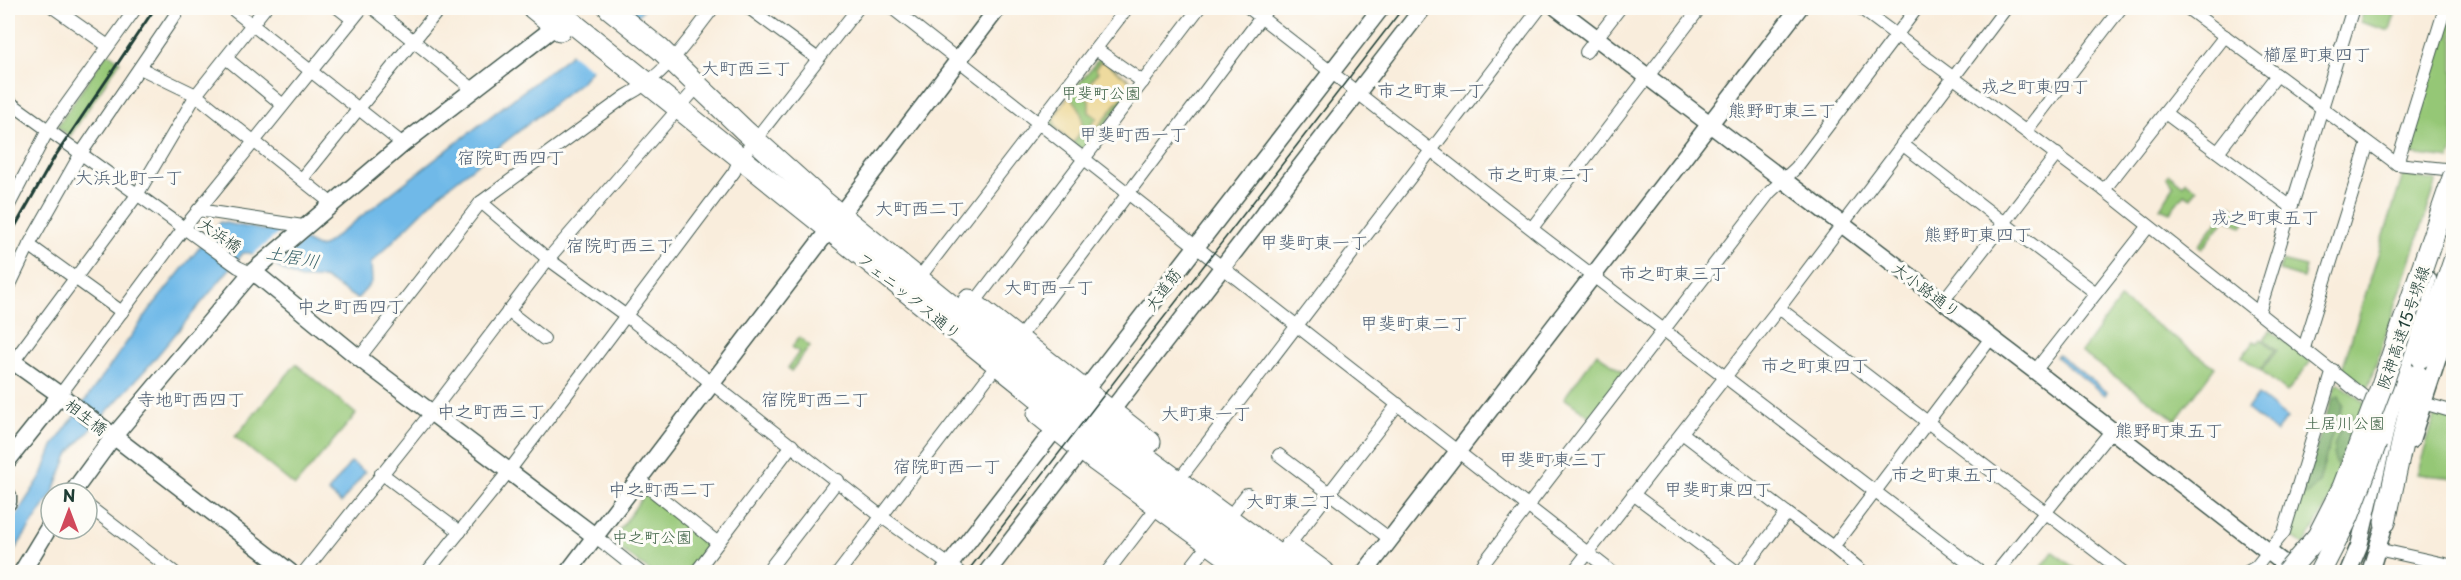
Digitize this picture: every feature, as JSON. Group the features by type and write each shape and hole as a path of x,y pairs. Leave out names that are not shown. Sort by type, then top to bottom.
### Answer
{"highway":[{"name":"フェニックス通り","path":"533,8 562,19 616,67 737,165 834,222 1070,410 1172,487 1228,519 1301,573"},
{"path":"609,8 673,62 755,140 772,141 834,222 924,272 959,322 1070,410 1172,487 1228,519 1281,558 1324,573"},
{"name":"阪神高速15号堺線","path":"2295,573 2318,536 2354,461 2454,175"},
{"name":"阪神高速15号堺線","path":"2320,573 2358,492 2454,218"},
{"path":"2385,522 2419,366 2452,265"},
{"path":"1228,519 1248,573"},
{"path":"2287,573 2318,536"}],"street":[{"path":"54,8 108,46"},
{"path":"8,207 48,130 136,8"},
{"path":"8,289 29,245 80,154 180,8"},
{"path":"231,8 403,144"},
{"path":"10,360 77,279 137,195 196,95 265,8"},
{"path":"338,8 352,19"},
{"path":"8,460 60,395 198,210 362,8"},
{"path":"374,8 474,90"},
{"path":"302,179 440,8"},
{"path":"359,358 481,202 642,88 673,62 713,8"},
{"path":"749,8 818,59"},
{"path":"428,573 509,471 755,140 858,8"},
{"path":"892,8 1082,160 1459,450 1612,573"},
{"path":"567,573 998,8"},
{"path":"924,272 1127,8"},
{"path":"959,322 1199,8"},
{"path":"1249,8 1265,12 1357,93 1873,493 1980,573"},
{"name":"大道筋","path":"951,570 1195,245 1381,8"},
{"name":"大道筋","path":"987,573 1423,8"},
{"path":"1107,573 1540,8"},
{"name":"大小路通り","path":"1557,8 2035,371 2270,551 2295,573"},
{"path":"1586,52 1620,8"},
{"path":"1532,228 1700,8"},
{"path":"1365,573 1799,8"},
{"path":"1860,8 2104,190 2389,416"},
{"path":"1477,573 1770,192 1796,168 1895,34 1917,8"},
{"path":"1573,573 1779,308 2006,8"},
{"path":"2026,131 2121,8"},
{"path":"2187,8 2397,164 2454,170"},
{"path":"2259,312 2353,8"},
{"path":"2397,164 2445,8"},
{"path":"839,573 1265,12"},
{"path":"81,481 113,437 250,267 562,19"},
{"path":"2104,190 2225,36"},
{"path":"1096,49 1143,82"},
{"path":"226,58 283,105"},
{"path":"140,68 196,95 331,203"},
{"path":"2218,152 2277,75"},
{"path":"304,573 381,473 431,413 548,259 673,112 698,86"},
{"name":"大浜橋","path":"8,101 184,228 250,267"},
{"path":"2164,113 2290,206"},
{"path":"2304,348 2368,143"},
{"path":"1902,144 2096,293"},
{"path":"1943,301 2057,154"},
{"path":"2348,573 2359,546 2389,416 2454,192"},
{"path":"481,202 548,259 625,315 951,570"},
{"path":"198,210 299,230"},
{"path":"2035,371 2148,227"},
{"path":"29,245 122,312"},
{"path":"250,267 359,358 596,537 640,573"},
{"path":"1779,308 2123,573"},
{"path":"2370,573 2454,309"},
{"path":"508,311 544,339"},
{"path":"1833,547 1991,338"},
{"name":"相生橋","path":"10,360 60,395 290,573"},
{"path":"2247,573 2256,567 2284,532 2333,370"},
{"path":"2423,403 2454,412"},
{"path":"1281,558 1398,404"},
{"path":"1997,573 2112,430"},
{"path":"1682,433 1833,547 1863,573"},
{"path":"696,573 792,445"},
{"path":"1279,455 1390,539"},
{"path":"381,473 460,532"},
{"path":"639,480 718,543"},
{"path":"767,573 838,480"},
{"path":"1633,494 1739,573 1786,513"},
{"path":"8,496 8,502"},
{"path":"99,514 174,573"},
{"path":"1187,573 1228,519"},
{"path":"21,573 41,541"},
{"path":"2377,549 2454,566"}],"green space":[{"path":"2365,8 2395,14 2390,31 2360,22"},
{"path":"2453,8 2453,150 2450,159 2410,154 2408,150"},
{"path":"106,54 120,61 70,136 57,127"},
{"name":"甲斐町公園","path":"1100,57 1136,85 1086,148 1080,149 1051,126 1051,119"},
{"path":"2169,174 2183,185 2186,181 2197,189 2191,198 2184,194 2170,212 2160,208 2174,186 2166,177"},
{"name":"土居川公園","path":"2403,175 2437,181 2368,388 2342,369"},
{"path":"2230,205 2242,214 2238,218 2245,223 2242,227 2226,218 2202,249 2198,246"},
{"path":"2281,261 2306,267 2303,278 2279,271"},
{"path":"2120,299 2215,367 2176,420 2081,352"},
{"path":"2270,330 2311,361 2287,392 2261,371 2277,350 2264,339"},
{"path":"799,337 810,346 791,371 788,368 799,352 792,347"},
{"path":"2261,339 2275,350 2260,370 2242,357 2254,341 2258,343"},
{"path":"1597,353 1624,373 1591,417 1564,398"},
{"path":"296,364 356,414 295,486 235,437"},
{"name":"土居川公園","path":"2339,383 2366,404 2340,465 2346,470 2304,546 2289,535 2336,384"},
{"path":"2339,396 2343,405 2330,441 2319,483 2306,496 2302,493 2328,410 2332,401"},
{"path":"2436,413 2453,418 2453,478 2417,474"},
{"path":"2353,414 2347,434 2351,441 2337,465 2334,458 2334,445"},
{"name":"中之町公園","path":"648,494 707,540 707,546 686,572 651,572 611,542 644,495"},
{"path":"2053,552 2075,568 2071,572 2048,572 2041,568"}],"sand":[{"path":"1104,61 1129,80 1131,86 1096,129 1091,126 1097,118 1089,112 1089,100 1081,94 1098,72 1095,69 1100,62"},
{"path":"1069,96 1078,107 1082,119 1081,131 1073,143 1059,131 1055,121 1055,116"}],"water":[{"name":"土居川","path":"607,8 644,8 581,82 443,191 371,263 372,282 357,299 324,278 300,279 250,253 243,253 147,368 68,455 58,481 39,481 39,514 8,560 8,528 42,475 53,446 151,308 220,222 263,230 283,230 317,247 323,246 570,55"},
{"path":"2058,354 2107,392 2105,395 2056,357"},
{"path":"2258,395 2287,418 2276,432 2247,409"},
{"path":"351,462 365,472 341,503 328,492"}],"pier":[{"path":"603,8 639,19 595,72 569,52"},
{"path":"285,228 306,239 273,268 251,256"}],"tram line":[{"path":"967,572 1403,8"}],"railway":[{"path":"8,239 54,158 155,8"}],"district":[{"name":"櫛屋町東四丁","path":"2317,53"},
{"name":"大町西三丁","path":"746,67"},
{"name":"戎之町東四丁","path":"2035,85"},
{"name":"市之町東一丁","path":"1431,89"},
{"name":"熊野町東三丁","path":"1782,109"},
{"name":"甲斐町西一丁","path":"1133,133"},
{"name":"宿院町西四丁","path":"511,156"},
{"name":"市之町東二丁","path":"1541,173"},
{"name":"大浜北町一丁","path":"129,176"},
{"name":"大町西二丁","path":"920,207"},
{"name":"戎之町東五丁","path":"2265,216"},
{"name":"熊野町東四丁","path":"1978,233"},
{"name":"甲斐町東一丁","path":"1314,241"},
{"name":"宿院町西三丁","path":"620,244"},
{"name":"市之町東三丁","path":"1673,272"},
{"name":"大町西一丁","path":"1049,286"},
{"name":"中之町西四丁","path":"351,305"},
{"name":"甲斐町東二丁","path":"1414,322"},
{"name":"市之町東四丁","path":"1815,364"},
{"name":"寺地町西四丁","path":"191,398"},
{"name":"宿院町西二丁","path":"815,398"},
{"name":"中之町西三丁","path":"491,410"},
{"name":"大町東一丁","path":"1206,412"},
{"name":"熊野町東五丁","path":"2169,429"},
{"name":"甲斐町東三丁","path":"1553,458"},
{"name":"宿院町西一丁","path":"947,465"},
{"name":"市之町東五丁","path":"1945,473"},
{"name":"中之町西二丁","path":"662,488"},
{"name":"甲斐町東四丁","path":"1718,488"},
{"name":"大町東二丁","path":"1291,500"}]}
